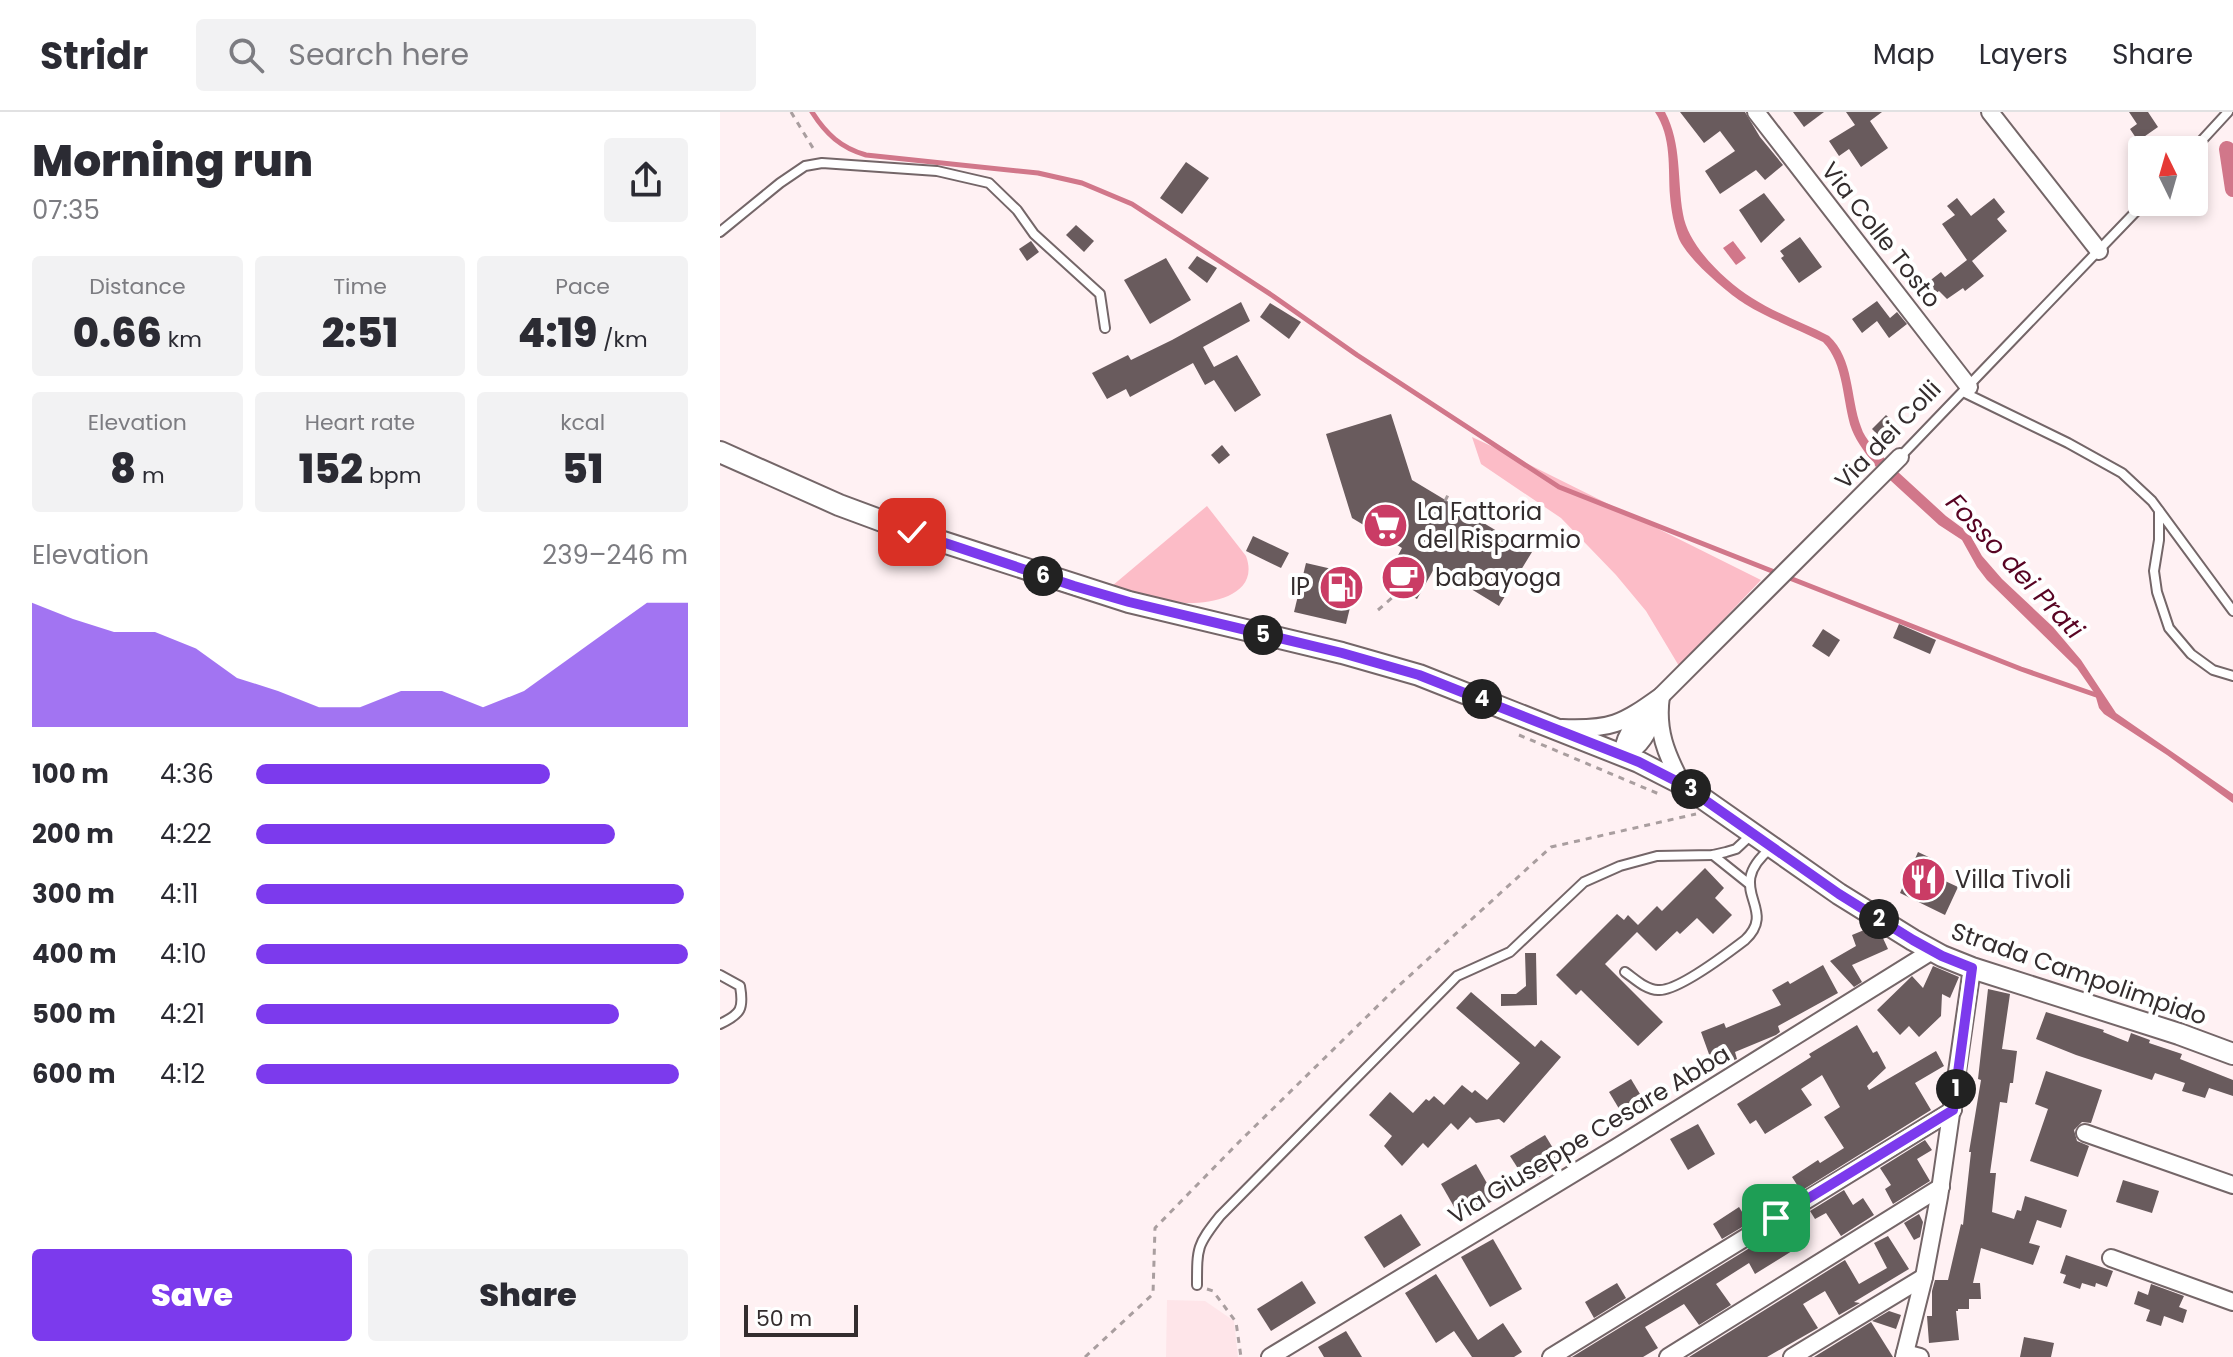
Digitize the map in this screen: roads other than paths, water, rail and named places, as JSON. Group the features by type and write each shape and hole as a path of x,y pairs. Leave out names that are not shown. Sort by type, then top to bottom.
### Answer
{"street":[{"name":"Via Colle Tosto","path":"1756,112 1966,389"},
{"path":"1990,112 2099,251"},
{"name":"Strada Campolimpido","path":"720,452 884,522 1074,586 1157,610 1391,666 1553,727 1655,769 1682,784 1839,894 1932,951 1972,968 2233,1054"},
{"name":"Via dei Colli","path":"1553,727 1595,729 1616,725 1661,696 1900,457"},
{"path":"1661,696 1659,719 1662,739 1682,784"},
{"name":"Via dei Colli","path":"1623,756 1637,747 1647,735 1661,696"},
{"name":"Via Giuseppe Cesare Abba","path":"1270,1357 1932,951"},
{"path":"1910,1356 1941,1187 1972,968"},
{"path":"1551,1357 1953,1110"},
{"path":"2085,1133 2233,1185"},
{"path":"1668,1357 1941,1187"},
{"path":"2111,1258 2233,1302"},
{"path":"1792,1357 1924,1277"}],"lane":[{"path":"2206,136 2228,112"},
{"path":"720,232 805,166 822,163 937,171 989,183 1017,210 1034,234 1100,294 1105,328"},
{"name":"Via dei Colli","path":"1900,457 2132,216"},
{"path":"1966,389 2122,473 2159,510 2233,611"},
{"path":"2159,510 2159,540 2154,571 2157,592 2169,628 2191,654 2213,670 2233,676"},
{"path":"1197,1285 1200,1242 1220,1216 1457,976 1510,952 1584,882 1620,866 1657,856 1713,855 1736,849 1752,834"},
{"path":"1748,883 1753,866 1771,847"},
{"path":"1625,972 1650,989 1666,990 1750,936 1756,925 1756,906 1748,883 1713,855"},
{"path":"720,975 740,986 742,1000 740,1011 720,1024"}],"waterway":[{"path":"812,112 835,139 866,155 1038,173 1082,183 1132,204 1559,487 1777,573"},
{"path":"2227,149 2233,189"},
{"path":"1787,577 2021,669 2099,696"}],"place":[{"name":"La Fattoria del Risparmio","path":"1386,526"},
{"name":"babayoga","path":"1404,578"},
{"name":"IP","path":"1341,587"},
{"name":"Villa Tivoli","path":"1924,880"}],"water label":[{"name":"Fosso dei Prati","path":"2015,566"}]}
